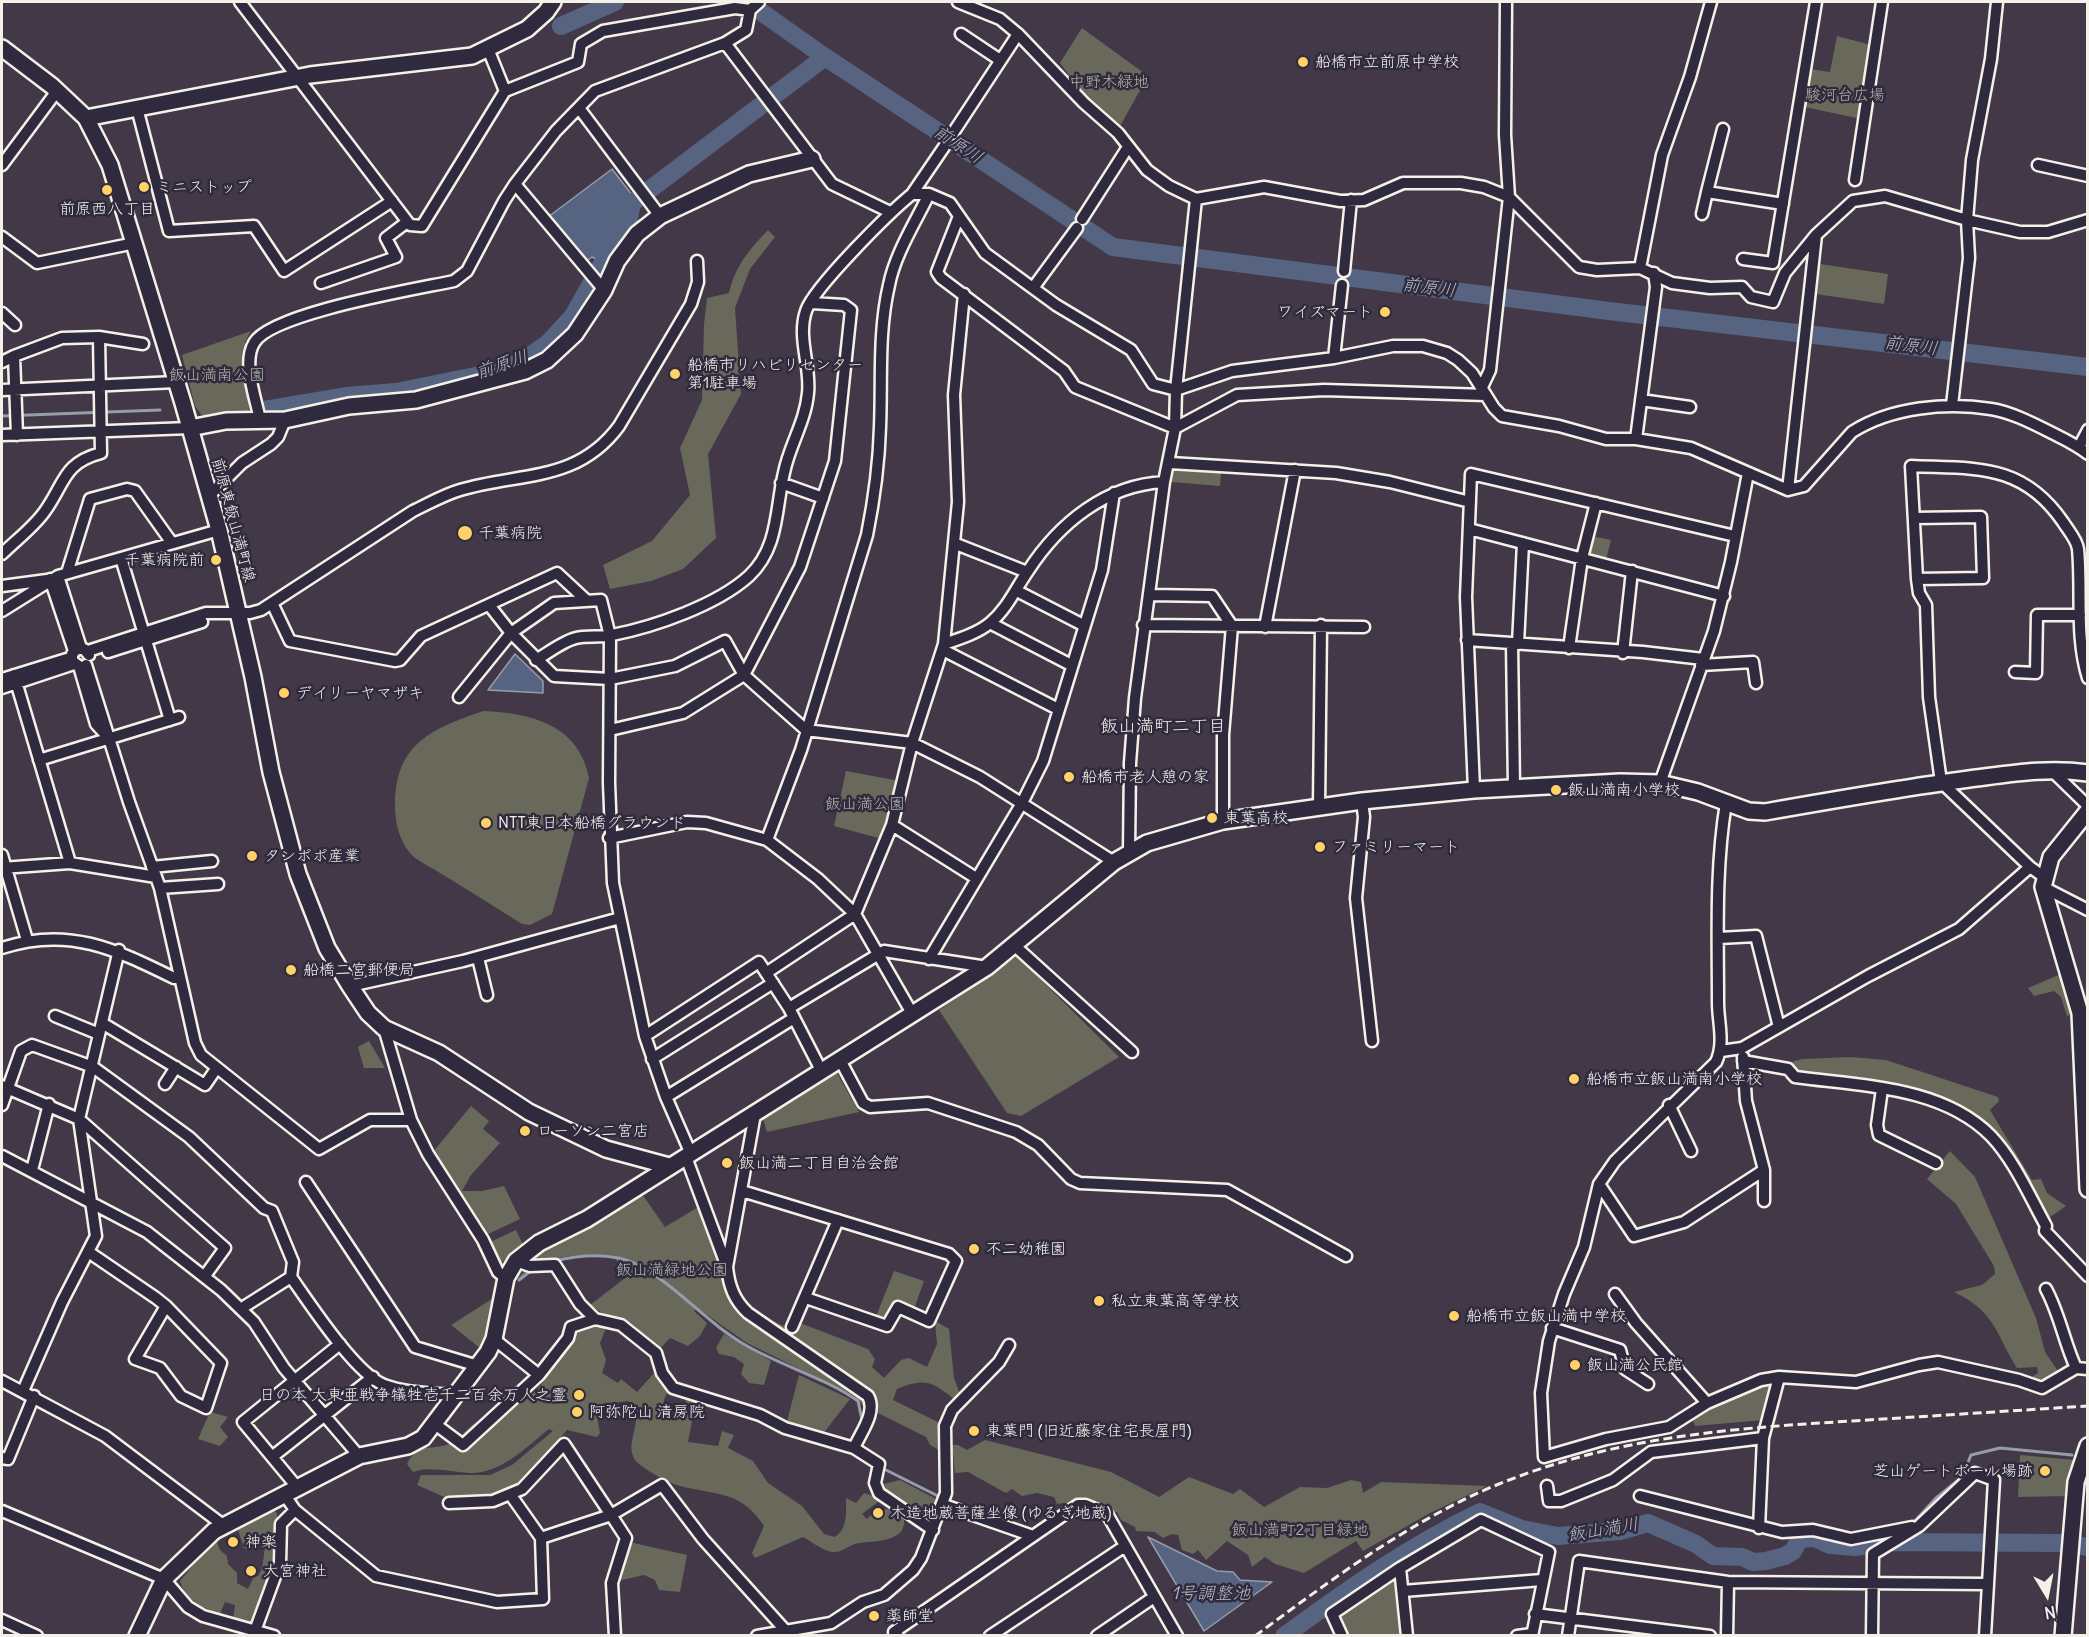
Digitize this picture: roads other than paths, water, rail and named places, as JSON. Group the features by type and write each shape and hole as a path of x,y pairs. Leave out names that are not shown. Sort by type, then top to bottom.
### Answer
{"street":[{"path":"240,2 407,222 410,225 422,226 505,92 578,62 582,44 603,31 735,8 750,10"},
{"path":"86,118 298,77 457,60 488,49 527,29 554,2"},
{"path":"260,420 249,361 254,342 269,328 308,314 454,281 467,271 515,184 556,131 595,91 725,43 746,30 750,10 759,2"},
{"path":"958,2 1000,19 1018,34 1084,104 1118,133 1147,170 1169,186 1196,199 1264,187 1351,200 1364,200 1403,183 1434,182 1484,188 1509,198 1579,267 1597,270 1640,268 1672,283 1710,288 1742,287 1751,297 1773,302 1785,273 1816,235 1853,201 1885,196 1967,220 2020,232 2049,232 2088,220"},
{"path":"1484,391 1490,370 1509,198 1505,135 1506,2"},
{"path":"1640,268 1662,155 1679,101 1690,77 1711,2"},
{"path":"1743,259 1773,263 1816,2"},
{"path":"1855,180 1882,2"},
{"path":"1952,405 1969,258 1967,220 1972,160 1991,59 1997,2"},
{"path":"961,34 1000,60"},
{"path":"952,133 1018,34"},
{"path":"725,43 832,184 890,212"},
{"name":"前原東飯山満町線","path":"2,48 57,91 86,118 110,165 219,530 239,612 271,772 298,874 327,948 368,1013 384,1028"},
{"path":"488,49 505,92"},
{"path":"2,165 57,91"},
{"path":"137,108 168,231 254,226 284,271 392,201"},
{"path":"579,108 660,216"},
{"path":"1702,214 1723,129"},
{"path":"536,660 575,638 610,636 639,629 688,610 748,577 762,562 771,545 780,505 781,483 800,428 808,392 803,333 806,310 824,285 890,212 912,194 944,147"},
{"path":"1033,288 1080,224 1128,147"},
{"path":"2,435 190,428 226,421 285,420 349,406 416,400 525,371 547,360 575,334 604,290 617,261 630,243 660,216 749,174 812,159"},
{"path":"2038,165 2088,176"},
{"path":"515,184 604,290"},
{"path":"1707,192 1783,204"},
{"path":"912,194 929,194 950,203 985,253 1033,288 1131,350 1153,384 1176,390 1232,371 1334,358 1393,345 1424,346 1447,353 1458,360 1484,391 1494,408 1502,416 1512,420 1559,426 1606,439 1636,439 1691,448 1788,490 1804,486 1852,432 1862,425 1889,415 1952,405 1994,409 2039,426 2083,450 2088,430"},
{"path":"767,840 788,787 857,570 874,501 880,427 881,350 889,285 898,257 929,194"},
{"path":"1129,852 1131,763 1143,625 1150,595 1164,482 1170,463 1175,428 1176,390 1196,199"},
{"path":"1344,271 1351,200"},
{"path":"959,216 937,272 1064,371 1075,387 1175,428"},
{"path":"321,283 396,257 386,238 407,222"},
{"path":"1788,490 1816,235"},
{"path":"2,237 37,263 135,243"},
{"path":"2,688 15,679 145,636 206,613 250,613 272,603 396,522 434,501 460,490 567,468 600,448 619,426 683,319 698,282 697,261"},
{"path":"1636,439 1656,288 1654,273"},
{"path":"1334,358 1342,285"},
{"path":"766,973 855,914 892,825 912,743 943,647 956,544 958,502 954,395 964,294"},
{"path":"610,730 683,713 744,675 800,567 836,461 851,310 844,305 812,303"},
{"path":"2,313 15,325"},
{"path":"2,362 62,338 99,337 142,344"},
{"path":"2,554 44,513 65,476 76,464 82,458 101,453 99,337"},
{"path":"14,356 17,435"},
{"path":"2,390 176,382"},
{"path":"1175,428 1237,395 1324,390 1484,391"},
{"path":"1641,400 1690,406"},
{"path":"209,496 242,463 278,437 285,420"},
{"path":"1170,463 1336,473 1390,482 1470,502"},
{"path":"2088,678 2082,651 2078,546 2059,516 2025,485 1993,470 1911,466 1918,592 1926,605 1929,697 1941,782 2043,882 2088,910"},
{"path":"1264,627 1295,470"},
{"path":"1660,783 1724,596 1748,473"},
{"path":"1474,790 1466,597 1471,474 1735,536"},
{"path":"943,647 990,623 1017,591 1027,572 1071,520 1093,503 1143,483 1164,482"},
{"path":"781,483 823,498"},
{"path":"172,543 135,491 127,489 90,499 58,576 80,657 110,738 160,888 195,1043 201,1055 216,1069 319,1149 370,1120 411,1120"},
{"path":"928,958 1022,803 1043,760 1083,625 1102,570 1114,493"},
{"path":"1569,648 1582,558 1596,503"},
{"path":"1914,518 1981,517 1983,578 1917,579"},
{"path":"1469,529 1724,596"},
{"path":"2,586 58,576 219,530"},
{"path":"1514,788 1515,644 1523,543"},
{"path":"956,544 1027,572"},
{"path":"39,760 175,718 145,636 121,558"},
{"path":"1623,653 1632,571"},
{"path":"272,603 290,641 395,661 399,660 421,636 558,573 585,599"},
{"path":"2,611 58,576"},
{"path":"1017,591 1083,625"},
{"path":"1150,595 1212,596 1232,626 1223,735 1223,821"},
{"path":"459,697 511,633 554,603 585,599 601,600 610,636 609,837 613,882 645,1036 727,1267 732,1293 744,1309 868,1395 872,1403 871,1412 854,1448"},
{"path":"489,605 511,633 554,676 610,679 675,666 725,641 744,675 806,730 912,743 980,777 1114,862"},
{"path":"2015,672 2036,673 2037,615 2080,615"},
{"path":"990,623 1071,665"},
{"path":"1143,625 1364,627"},
{"path":"1319,807 1321,625"},
{"path":"1467,640 1623,653 1643,652 1702,662 1753,662 1756,682"},
{"path":"943,647 1058,709"},
{"path":"2,679 15,679"},
{"path":"15,679 70,863"},
{"path":"2050,769 2088,806"},
{"path":"138,1635 164,1579 205,1538 223,1525 359,1456 408,1446 423,1438 435,1424 453,1395 478,1366 494,1339 506,1278 516,1261 539,1243 587,1219 987,967 1114,862 1147,843 1223,821 1362,801 1474,790 1620,782 1660,783 1698,792 1749,811 1765,812 1941,782 2050,769 2088,773"},
{"path":"1362,801 1364,817 1356,898 1372,1041"},
{"path":"1726,803 1720,837 1718,1006 1721,1051 1716,1062 1669,1105 1616,1161 1599,1184 1584,1247 1552,1328 1541,1393 1544,1457 1606,1439 1669,1427 1707,1403 1761,1380 1779,1377 1856,1382 1938,1362 2008,1377 2042,1388 2082,1369 2064,1343 2058,1311 2046,1289"},
{"path":"2087,1183 2082,1000 2043,882 2051,857 2088,811"},
{"path":"609,837 687,822 715,825 767,840 818,879 855,914 913,1015"},
{"path":"892,825 976,878"},
{"path":"2,855 27,940"},
{"path":"4,868 70,863 154,872 212,861"},
{"path":"1721,1051 1742,1048 1959,929 2030,867"},
{"path":"160,888 218,884"},
{"path":"350,986 477,958 620,918"},
{"path":"1719,938 1756,936 1779,1027"},
{"path":"2,948 27,940 77,939 119,950 174,978 179,977"},
{"path":"1015,946 1132,1052"},
{"path":"23,1390 62,1302 90,1252 96,1236 79,1119 119,950"},
{"path":"666,1097 884,951 987,967"},
{"path":"477,958 487,995"},
{"path":"645,1036 759,962 791,1013 822,1072"},
{"path":"652,1059 773,983"},
{"path":"55,1016 100,1029 176,1067 205,1085 216,1069"},
{"path":"384,1028 411,1120 441,1178 467,1214 498,1272 506,1278"},
{"path":"384,1028 440,1053 529,1112 606,1149 669,1166"},
{"path":"2,1105 4,1087 21,1051 32,1045 93,1067 189,1137 264,1208 272,1211 293,1262 291,1277 340,1344 373,1377 384,1385 453,1395"},
{"path":"1742,1048 1746,1101 1764,1170 1764,1201"},
{"path":"840,1060 863,1103 870,1107 928,1103 1016,1132 1038,1145 1071,1179 1080,1183 1227,1190 1346,1256"},
{"path":"1743,1061 1788,1069 1795,1077 1910,1093 1964,1114 1991,1136 2030,1195 2046,1226 2045,1231 2088,1276"},
{"path":"165,1084 176,1067"},
{"path":"4,1087 49,1104 79,1119 225,1248 204,1277"},
{"path":"1882,1089 1876,1125 1879,1135 1936,1163"},
{"path":"32,1170 49,1104"},
{"path":"1669,1105 1691,1151"},
{"path":"727,1267 755,1114"},
{"path":"2,1156 147,1232 242,1308 294,1380 359,1456"},
{"path":"1599,1184 1634,1236 1684,1222 1764,1170"},
{"path":"306,1182 415,1347 478,1366"},
{"path":"742,1191 949,1254 956,1261 929,1321 897,1307 887,1326 807,1298"},
{"path":"792,1327 807,1298 838,1220"},
{"path":"90,1252 166,1306 221,1363 206,1408 180,1396 160,1368 135,1359 166,1306"},
{"path":"516,1261 531,1266 555,1265 580,1304 595,1318 621,1325 656,1353 662,1373 673,1388 760,1416 785,1428 854,1448 879,1464 875,1483 879,1493 933,1530"},
{"path":"242,1308 291,1277"},
{"path":"1615,1294 1636,1323 1707,1403"},
{"path":"435,1424 463,1445 539,1375 568,1338 571,1327 595,1318"},
{"path":"1552,1328 1620,1350 1625,1369 1648,1384"},
{"path":"494,1339 539,1375"},
{"path":"340,1344 243,1422 272,1456 290,1491 295,1510 376,1576 497,1602 543,1599 541,1538 510,1494"},
{"path":"757,1635 831,1623 863,1602 884,1595 913,1570 944,1505 948,1460 944,1444 945,1426 952,1410 999,1362 1009,1345"},
{"path":"272,1456 327,1416 373,1377"},
{"path":"1760,1528 1763,1438 1779,1377"},
{"path":"2,1382 23,1390 105,1436 223,1525"},
{"path":"2,1458 8,1459 34,1396"},
{"path":"1547,1486 1549,1502 1561,1501 1613,1480 1651,1452 1763,1438"},
{"path":"449,1503 493,1501 522,1489 564,1444 626,1538 612,1583 615,1635"},
{"path":"2062,1635 2071,1545 2082,1489 2086,1452"},
{"path":"1872,1635 1873,1554 1919,1526 1975,1473 1994,1480 1986,1584 1985,1635"},
{"path":"541,1538 611,1515 662,1485 703,1539 785,1630"},
{"path":"1640,1496 1782,1532 1813,1530 1851,1539 1919,1526"},
{"path":"944,1505 1033,1536"},
{"path":"898,1635 894,1632 1078,1505 1085,1505 1107,1514 1177,1635"},
{"path":"255,1631 280,1563 281,1524 295,1510"},
{"path":"2,1511 164,1579 188,1607 221,1623 274,1635"},
{"path":"1342,1635 1332,1614 1400,1568 1481,1521 1549,1552 1532,1635 1517,1635"},
{"path":"990,1635 1125,1546"},
{"path":"1568,1635 1579,1561 1728,1582 1986,1584"},
{"path":"1400,1568 1407,1635"},
{"path":"1403,1591 1542,1580"},
{"path":"1727,1635 1728,1582"},
{"path":"1097,1635 1154,1597"},
{"path":"1535,1614 1710,1635"},
{"path":"2,1620 37,1635"}],"water":[{"path":"612,169 632,195 624,206 619,231 600,261 592,257 585,262 548,217"},
{"path":"515,654 543,681 543,693 488,690"},
{"name":"1号調整池","path":"1148,1537 1217,1571 1233,1572 1240,1580 1272,1582 1204,1631"}],"waterway":[{"name":"前原川","path":"561,26 615,2"},
{"name":"前原川","path":"747,2 825,57"},
{"name":"前原川","path":"263,410 346,396 396,392 475,376 521,362 548,343 573,316 609,252 627,229 632,203 825,57 1113,247 1609,311 2088,367"},
{"name":"前原川","path":"2,416 160,410"},
{"path":"554,1261 574,1257 606,1256 636,1264 665,1282 732,1337 858,1401 862,1420"},
{"path":"519,1280 532,1270"},
{"path":"1913,1523 1936,1498 1962,1477 1971,1455 2000,1448 2072,1455"},
{"path":"886,1470 940,1497"},
{"name":"飯山満川","path":"1284,1636 1403,1554 1480,1512 1522,1529 1558,1536 1620,1531 1648,1523 1696,1544 1713,1556 1742,1557 1753,1562 1785,1556 1793,1551 1800,1539 1815,1538 1830,1545 1855,1547 1888,1542 2063,1543 2088,1547"}],"railway":[{"path":"1255,1636 1336,1577 1421,1523 1480,1492 1571,1459 1663,1439 1755,1428 2088,1406"}],"place":[{"name":"船橋市立前原中学校","path":"1303,62"},
{"name":"ミニストップ","path":"144,187"},
{"name":"前原西八丁目","path":"107,190"},
{"name":"ワイズマート","path":"1385,312"},
{"name":"船橋市リハビリセンター 第1駐車場","path":"675,374"},
{"name":"千葉病院","path":"465,533"},
{"name":"千葉病院前","path":"216,560"},
{"name":"デイリーヤマザキ","path":"284,693"},
{"name":"船橋市老人憩の家","path":"1069,777"},
{"name":"飯山満南小学校","path":"1556,790"},
{"name":"東葉高校","path":"1212,818"},
{"name":"NTT東日本船橋グラウンド","path":"486,823"},
{"name":"ファミリーマート","path":"1320,847"},
{"name":"タンポポ産業","path":"252,856"},
{"name":"船橋二宮郵便局","path":"291,970"},
{"name":"船橋市立飯山満南小学校","path":"1574,1079"},
{"name":"ローソン二宮店","path":"525,1131"},
{"name":"飯山満二丁目自治会館","path":"727,1163"},
{"name":"不二幼稚園","path":"974,1249"},
{"name":"私立東葉高等学校","path":"1099,1301"},
{"name":"船橋市立飯山満中学校","path":"1454,1316"},
{"name":"飯山満公民館","path":"1575,1365"},
{"name":"日の本 大東亜戦争犠牲壱千二百余万人之霊","path":"579,1395"},
{"name":"阿弥陀山 清房院","path":"577,1412"},
{"name":"東葉門 (旧近藤家住宅長屋門)","path":"974,1431"},
{"name":"芝山ゲートボール場跡","path":"2045,1471"},
{"name":"木造地蔵菩薩坐像 (ゆるぎ地蔵)","path":"878,1513"},
{"name":"神楽","path":"233,1542"},
{"name":"大宮神社","path":"251,1571"},
{"name":"薬師堂","path":"874,1616"}],"district":[{"name":"飯山満町二丁目","path":"1163,727"}],"park label":[{"name":"中野木緑地","path":"1109,82"},
{"name":"駿河台広場","path":"1845,95"},
{"name":"飯山満南公園","path":"217,375"},
{"name":"飯山満公園","path":"865,804"},
{"name":"飯山満緑地公園","path":"672,1270"},
{"name":"飯山満町2丁目緑地","path":"1300,1530"}]}
